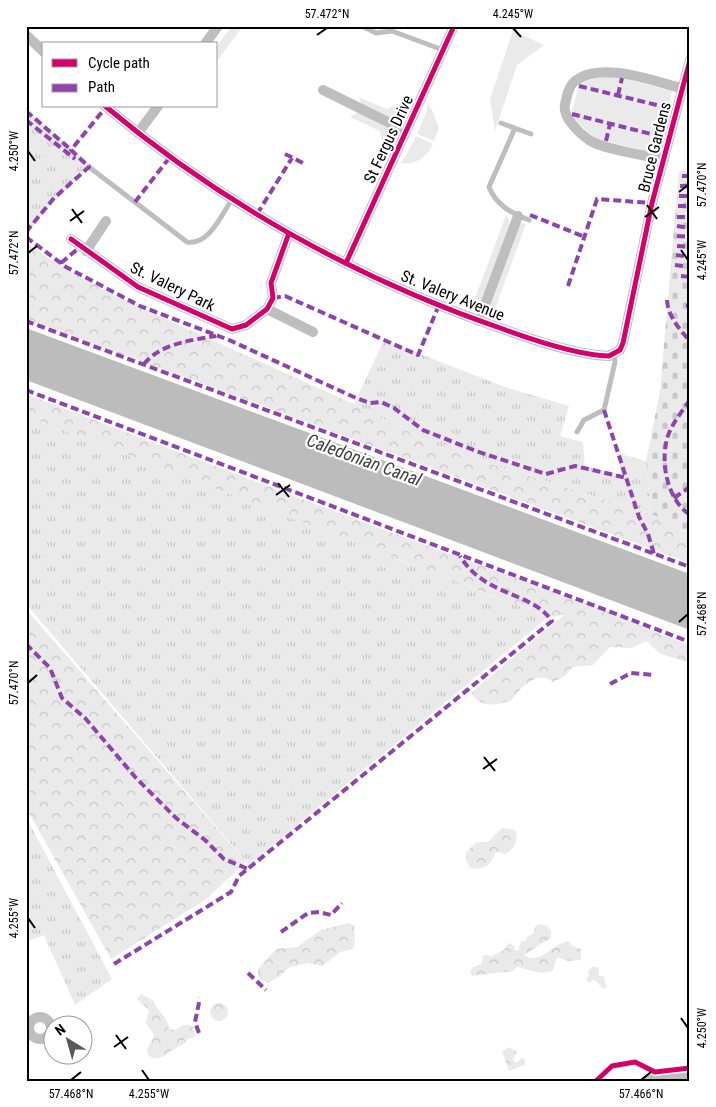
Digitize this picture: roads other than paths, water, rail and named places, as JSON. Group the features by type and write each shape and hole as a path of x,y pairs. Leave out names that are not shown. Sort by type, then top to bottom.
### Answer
{"street":[{"path":"206,42 218,26"},
{"name":"St Fergus Drive","path":"346,263 454,26"},
{"path":"26,35 42,50"},
{"name":"Bruce Gardens","path":"614,354 620,350 623,342 681,88 690,60"},
{"name":"Bruce Gardens","path":"664,160 590,141 570,121 564,112 565,106 570,88 574,82 602,72 617,73 681,88"},
{"name":"St Fergus Drive","path":"322,90 406,131"},
{"name":"St. Valery Avenue","path":"107,108 198,178 289,233 346,263 479,321 535,340 602,356 614,354"},
{"path":"138,133 157,108"},
{"path":"479,321 518,216"},
{"path":"86,250 106,221"},
{"path":"289,233 271,283 273,298 267,309 312,332"},
{"name":"St. Valery Park","path":"71,239 138,287 232,329 246,325 267,309"},
{"path":"26,1010 33,1019"},
{"path":"649,1081 690,1076"}],"lane":[{"path":"362,26 376,33 392,31 443,50"},
{"path":"501,123 531,134"},
{"path":"515,128 489,187 499,204 518,216 529,220"},
{"path":"89,167 187,242 195,243 207,236 233,199"},
{"name":"Bruce Gardens","path":"577,432 584,420 604,410 615,362 614,354"}],"water":[{"name":"Caledonian Canal","path":"26,328 690,574 690,630 26,380"}]}
